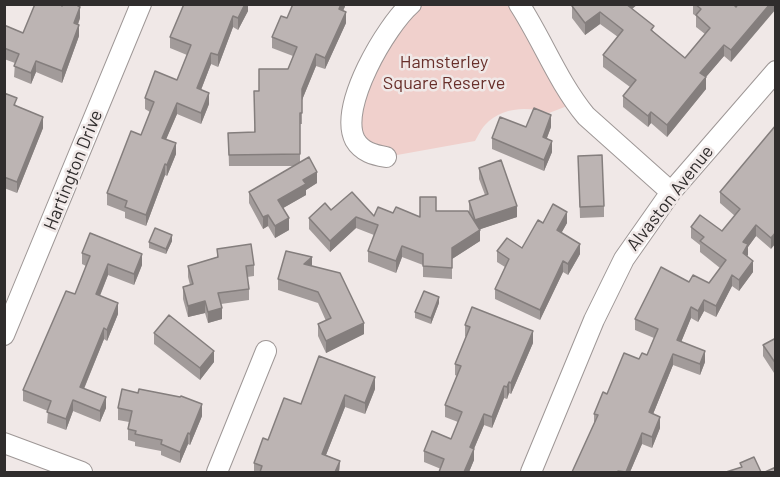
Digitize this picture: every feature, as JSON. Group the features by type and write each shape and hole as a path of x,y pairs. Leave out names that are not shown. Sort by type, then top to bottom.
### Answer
{"street":[{"name":"Hartington Drive","path":"4,335 141,4"},
{"path":"386,157 362,149 356,141 352,131 353,106 384,38 394,22 411,4"},
{"path":"519,4 575,103 586,116 671,192"},
{"name":"Alvaston Avenue","path":"531,472 608,289 641,232 671,192 776,71"},
{"path":"217,472 266,351"},
{"path":"4,443 82,472"}],"green space":[{"name":"Hamsterley Square Reserve","path":"411,5 519,5 575,103 549,113 532,109 507,111 491,119 475,141 386,157 372,154 351,120 353,106"}],"building":[{"path":"35,4 62,6 63,4 75,4 80,7 74,23 79,25 62,71 36,61 31,73 14,66 19,54 4,48 4,25 23,33"},
{"path":"184,4 245,4 238,18 233,16 218,55 211,53 197,88 209,93 201,113 177,103 162,138 176,143 167,165 165,164 146,215 125,207 127,201 107,193 131,131 141,135 154,102 145,98 155,71 177,80 191,45 170,37"},
{"path":"293,4 341,4 339,9 346,12 325,58 316,54 302,89 300,154 229,155 228,133 255,132 254,91 259,91 259,69 288,69 297,47 272,37 281,16 287,18"},
{"path":"574,4 626,4 654,26 651,30 685,58 710,28 696,15 701,9 695,4 733,4 736,7 738,4 770,4 731,50 724,45 700,73 706,77 667,125 651,112 648,116 623,96 636,80 603,55 623,30 600,12 585,23 572,6"},
{"path":"4,93 17,98 14,105 43,117 17,182 4,177"},
{"path":"534,108 551,115 543,137 552,141 544,160 492,138 500,117 526,127"},
{"path":"776,125 776,232 771,238 756,225 743,242 748,244 743,253 753,261 739,280 732,275 716,306 704,300 698,311 691,307 677,340 705,351 700,364 673,354 649,412 660,417 652,437 642,433 626,472 572,472 598,415 594,414 603,392 607,394 624,353 639,359 642,353 647,355 658,329 635,319 661,267 689,282 693,275 709,283 726,260 700,241 704,237 691,227 700,215 722,231 740,209 720,192"},
{"path":"602,155 604,206 580,207 578,156"},
{"path":"309,157 317,172 303,180 306,184 278,200 289,218 275,226 268,215 263,217 249,192"},
{"path":"501,160 517,206 475,220 469,201 488,194 479,168"},
{"path":"352,192 374,216 378,207 393,213 396,207 420,217 420,197 436,197 436,211 468,211 480,230 452,248 452,268 423,266 423,254 402,246 396,261 368,251 378,225 356,217 330,241 309,218 325,203 331,210"},
{"path":"553,204 567,212 557,230 580,244 568,264 563,261 540,310 495,289 509,259 497,251 507,238 522,248 538,220 543,223"},
{"path":"155,228 172,235 166,249 149,242"},
{"path":"90,233 142,254 134,274 108,264 96,294 118,303 107,330 104,328 80,387 106,397 100,411 73,400 66,419 47,412 51,401 23,390 66,291 75,294 90,256 82,253"},
{"path":"251,244 254,265 246,266 249,289 218,293 222,308 208,312 205,301 188,306 183,287 193,284 188,266 218,257 217,249"},
{"path":"286,251 312,257 304,264 340,273 364,323 326,341 318,324 331,318 318,292 278,279"},
{"path":"424,291 439,297 431,318 415,312"},
{"path":"472,307 533,331 511,383 509,382 507,387 504,386 492,417 484,414 470,447 474,449 464,472 439,472 444,459 424,451 432,431 451,439 462,412 445,405 461,366 455,364 470,327 465,325"},
{"path":"169,315 214,351 200,368 154,333"},
{"path":"776,338 776,364 763,345"},
{"path":"319,356 375,377 365,403 345,395 322,454 340,461 335,472 260,472 262,466 254,463 263,438 268,440 284,398 301,404"},
{"path":"122,389 138,393 139,389 181,396 202,404 180,452 161,444 162,440 135,434 136,431 128,429 132,411 118,408"},
{"path":"754,457 761,472 726,472 742,467 740,463"},
{"path":"776,467 776,472 765,472"}]}
